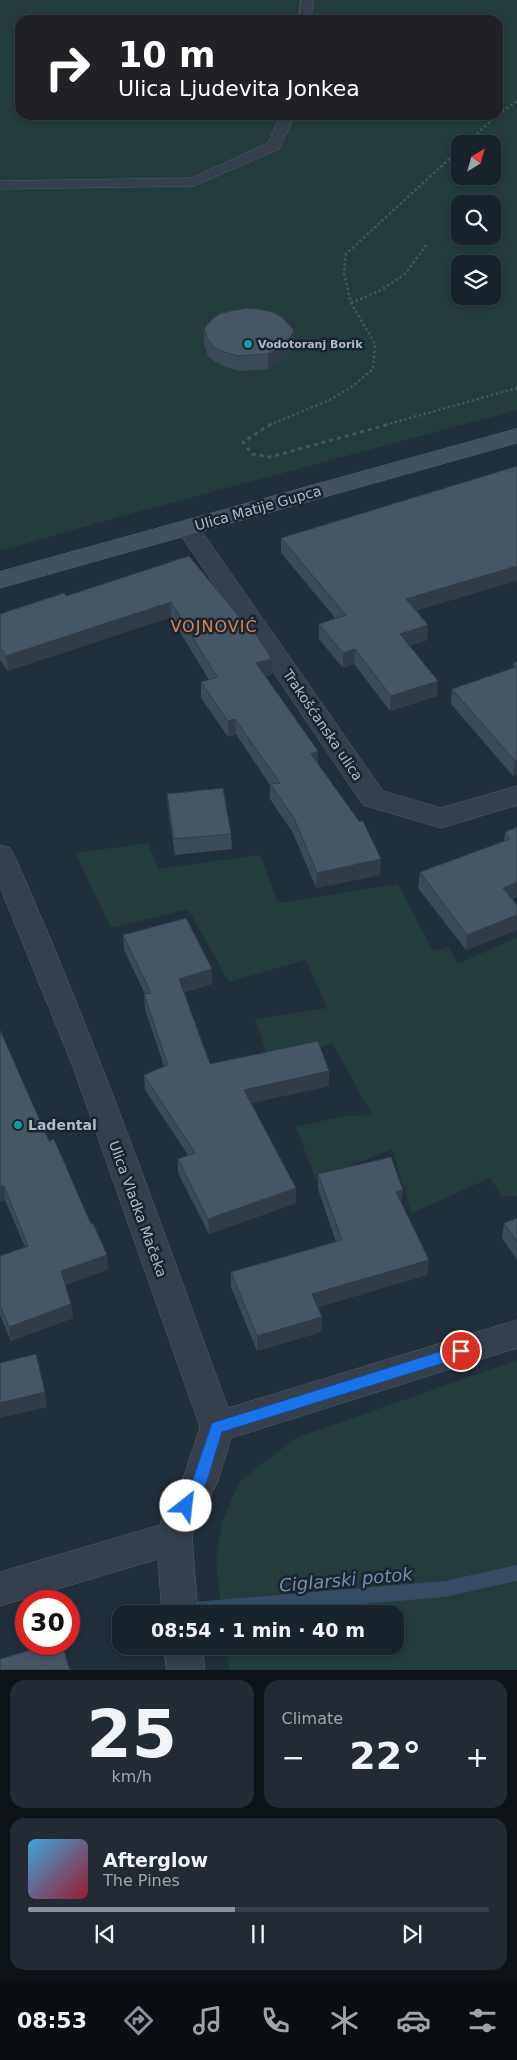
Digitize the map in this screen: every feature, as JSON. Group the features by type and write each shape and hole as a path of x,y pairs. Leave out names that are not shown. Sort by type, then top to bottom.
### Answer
{"street":[{"name":"Ulica Matije Gupca","path":"0,580 517,436"},
{"name":"Trakošćanska ulica","path":"188,528 373,798 441,818 517,794"},
{"name":"Ulica Vladka Mačeka","path":"0,855 33,927 64,1002 217,1427"},
{"path":"179,1602 174,1536 178,1519 200,1481 217,1427 517,1334"},
{"path":"0,1589 32,1582 174,1536"},
{"path":"184,1655 186,1670"}],"lane":[{"path":"305,15 307,0"},
{"path":"0,186 194,182 274,146 286,120"}],"path":[{"path":"503,111 517,101"},
{"path":"476,135 492,120"},
{"path":"451,157 346,254 344,273 351,303 375,344 373,369 353,386 328,401 272,423 243,442 252,454 270,458 517,388"},
{"path":"351,303 381,290 405,274 428,243"}],"green space":[{"path":"0,0 517,0 517,410 115,518 0,551"},
{"path":"148,843 158,869 260,855 278,903 398,884 433,951 448,947 458,964 517,937 517,1196 502,1197 490,1178 412,1213 392,1149 316,1180 296,1127 343,1116 372,1115 333,1044 268,1058 255,1019 327,1008 306,960 229,982 188,909 111,928 75,853"},
{"path":"517,1360 517,1670 229,1670 227,1655 404,1655 404,1605 221,1605 216,1559 222,1522 240,1481 296,1438"}],"building":[{"path":"246,308 273,312 283,318 294,330 288,342 268,354 238,356 214,347 208,340 204,329 212,319 221,313"},
{"path":"517,466 517,566 406,599 428,625 400,634 438,681 391,696 355,649 343,653 319,624 346,615 281,538"},
{"path":"189,556 249,629 252,628 272,659 256,663 318,751 311,754 359,821 363,821 381,859 317,873 294,818 270,784 280,783 235,719 228,721 201,682 217,677 171,602 6,656 0,646 0,614 64,593 66,596"},
{"path":"517,662 517,760 515,761 452,689 516,667 513,663"},
{"path":"223,788 231,834 174,839 167,794"},
{"path":"517,827 517,882 503,888 517,905 517,915 467,935 420,872 510,839 505,832"},
{"path":"186,918 212,969 179,979 210,1064 318,1041 329,1071 244,1090 296,1188 208,1219 178,1159 195,1153 144,1075 168,1065 144,994 151,993 123,935"},
{"path":"0,1030 49,1141 54,1139 91,1224 93,1223 107,1255 61,1271 71,1304 9,1327 0,1305 0,1256 28,1246 4,1186 0,1186"},
{"path":"391,1157 403,1190 396,1192 429,1260 312,1294 322,1317 257,1336 231,1272 342,1240 318,1174"},
{"path":"517,1218 517,1242 504,1223"},
{"path":"36,1354 45,1392 0,1403 0,1363"},
{"path":"15,1655 65,1655 70,1670 0,1670 0,1659"}],"waterway":[{"name":"Ciglarski potok","path":"254,1605 445,1589 517,1573"}],"place":[{"name":"Vodotoranj Borik","path":"248,344"},
{"name":"Ladental","path":"18,1125"}],"district":[{"name":"VOJNOVIĆ","path":"214,626"}],"route":[{"path":"186,1506 200,1481 217,1427 461,1351"}]}
